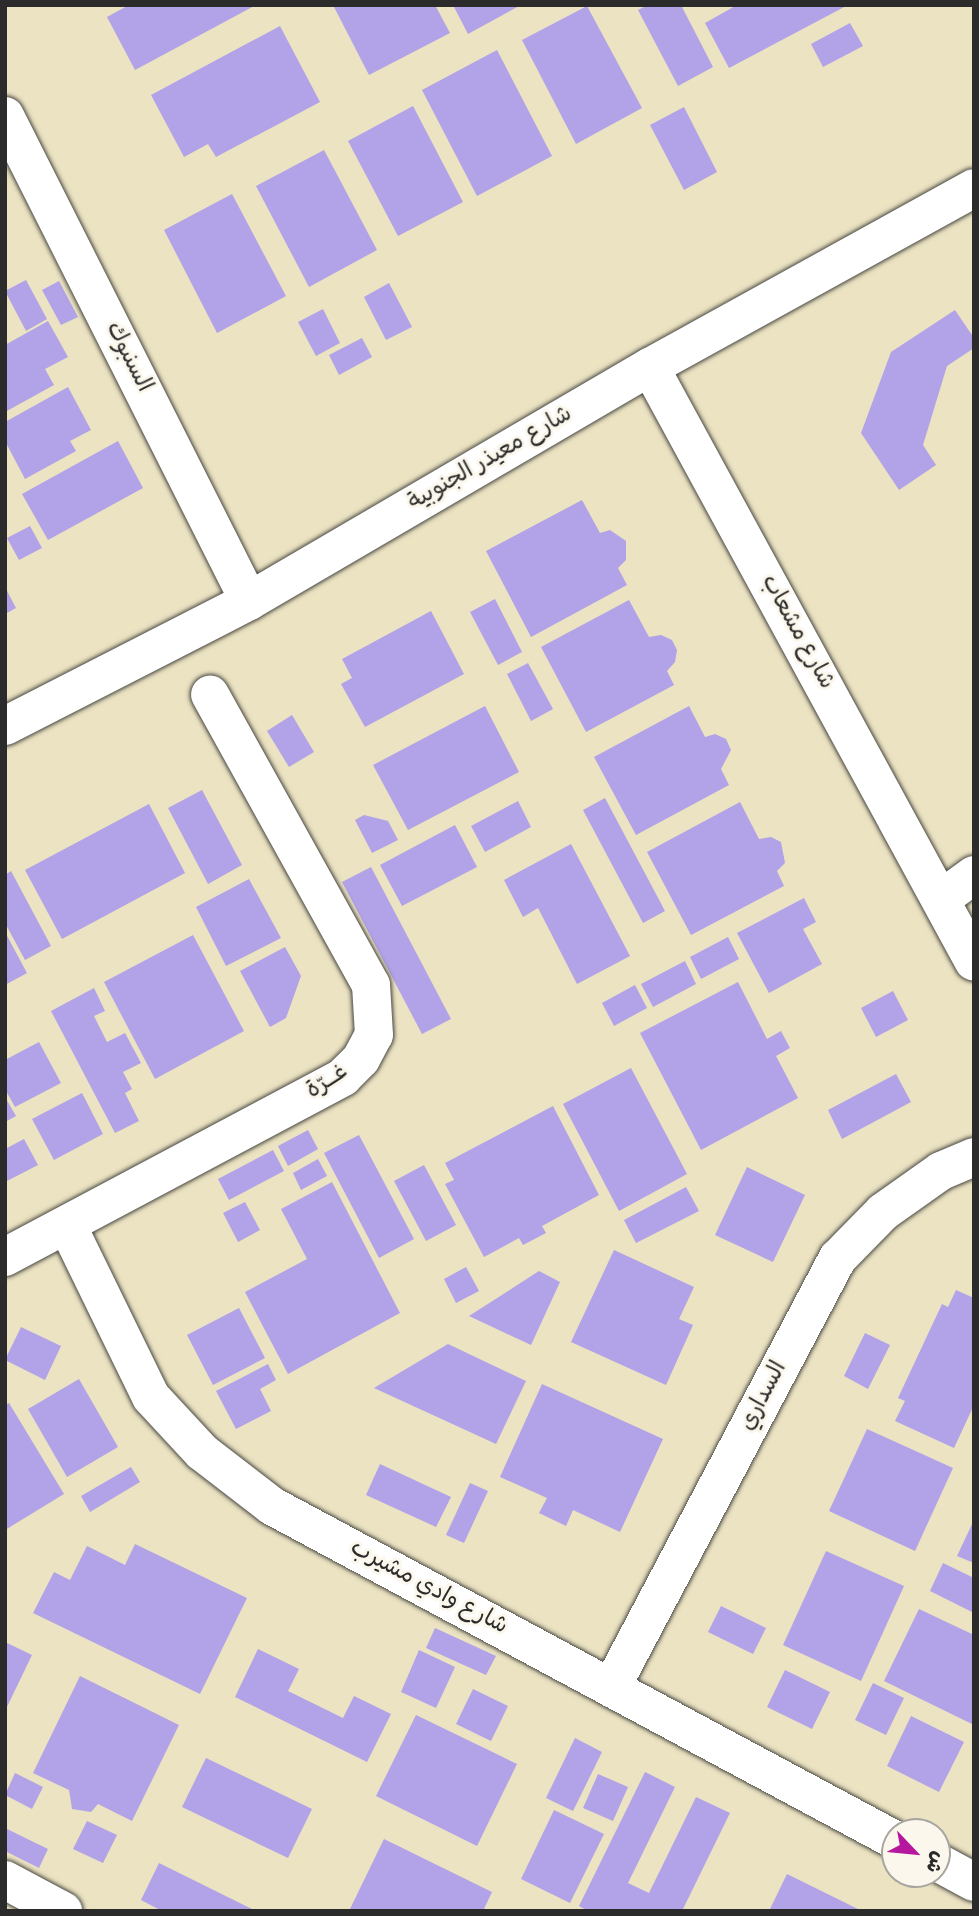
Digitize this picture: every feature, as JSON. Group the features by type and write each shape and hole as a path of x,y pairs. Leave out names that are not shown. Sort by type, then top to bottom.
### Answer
{"street":[{"name":"السنبوك","path":"5,116 249,601"},
{"name":"شارع معيذر الجنوبية","path":"5,726 249,601 650,367 974,188"},
{"name":"شارع مشعاب","path":"650,367 974,962"},
{"name":"غــرّة","path":"5,1257 68,1227 343,1077 361,1059 374,1035 371,985 210,695"},
{"path":"941,898 974,875"},
{"name":"السداري","path":"611,1688 838,1258 883,1212 941,1171 974,1157"},
{"name":"شارع وادي مشيرب","path":"68,1227 151,1397 202,1452 272,1506 881,1833"},
{"path":"951,1870 974,1882"},
{"path":"5,1880 63,1911"}],"building":[{"path":"129,5 256,5 135,70 107,17"},
{"path":"333,5 435,5 450,33 369,75"},
{"path":"453,5 521,5 468,34"},
{"path":"648,5 681,5 713,67 678,86 638,10"},
{"path":"737,5 848,5 729,68 705,23"},
{"path":"587,6 642,108 576,144 522,40"},
{"path":"850,23 863,46 823,67 811,44"},
{"path":"280,26 320,102 216,157 208,144 184,157 151,95"},
{"path":"497,50 552,156 477,196 422,90"},
{"path":"413,106 463,202 398,236 348,141"},
{"path":"684,107 717,172 684,190 650,125"},
{"path":"324,150 377,250 309,287 256,186"},
{"path":"232,194 286,296 217,333 164,230"},
{"path":"26,280 47,319 26,331 5,291"},
{"path":"59,281 78,317 61,325 42,290"},
{"path":"389,283 412,327 386,340 364,297"},
{"path":"323,309 340,343 316,356 298,322"},
{"path":"955,310 974,338 974,348 947,366 923,445 936,465 899,490 861,433 891,352"},
{"path":"48,321 68,357 45,369 54,385 5,412 5,345"},
{"path":"362,338 372,357 339,375 329,355"},
{"path":"68,387 91,430 70,441 76,451 25,479 5,441 5,422"},
{"path":"118,441 143,488 48,540 22,494"},
{"path":"582,500 600,533 610,530 626,541 626,560 618,568 627,585 531,637 486,551"},
{"path":"30,526 42,548 19,560 7,538"},
{"path":"5,587 16,608 5,614"},
{"path":"495,599 522,652 498,665 470,612"},
{"path":"629,600 649,637 661,635 672,640 677,650 675,662 667,671 674,685 586,732 541,647"},
{"path":"431,611 464,674 365,727 341,684 352,678 342,659"},
{"path":"528,663 553,709 531,721 507,674"},
{"path":"485,706 519,772 408,830 373,765"},
{"path":"689,706 705,737 715,734 726,739 731,750 721,769 729,785 636,835 594,757"},
{"path":"292,715 314,752 289,767 267,731"},
{"path":"202,790 242,865 208,884 168,808"},
{"path":"605,798 665,911 643,923 583,810"},
{"path":"518,801 531,827 485,852 471,826"},
{"path":"740,802 759,839 771,837 781,842 785,863 777,871 784,886 691,935 647,852"},
{"path":"149,804 185,873 62,939 25,870"},
{"path":"364,815 388,821 398,840 372,853 355,820"},
{"path":"455,825 477,867 402,906 380,865"},
{"path":"571,844 630,956 577,984 538,908 523,917 504,880"},
{"path":"371,867 451,1019 422,1034 342,882"},
{"path":"11,871 51,946 25,960 5,923 5,875"},
{"path":"249,879 281,938 226,966 196,907"},
{"path":"804,898 816,922 803,929 822,964 769,993 737,933"},
{"path":"5,932 27,973 5,985"},
{"path":"193,935 244,1031 155,1079 104,982"},
{"path":"728,937 739,959 701,979 690,957"},
{"path":"285,947 301,976 286,1018 270,1027 240,971"},
{"path":"685,961 696,984 653,1007 641,984"},
{"path":"738,982 767,1039 781,1031 790,1048 776,1056 798,1098 701,1150 640,1033"},
{"path":"635,985 647,1008 614,1026 602,1003"},
{"path":"94,988 105,1011 94,1016 107,1042 125,1033 141,1063 123,1072 132,1089 125,1093 139,1121 115,1133 51,1011"},
{"path":"893,991 908,1020 876,1037 861,1008"},
{"path":"39,1042 61,1083 15,1107 5,1089 5,1060"},
{"path":"631,1068 687,1174 619,1211 563,1104"},
{"path":"896,1074 911,1102 842,1139 828,1110"},
{"path":"82,1093 103,1134 54,1160 32,1119"},
{"path":"5,1097 16,1116 5,1122"},
{"path":"553,1106 599,1195 542,1226 546,1233 523,1245 519,1238 484,1257 445,1184 454,1180 445,1163"},
{"path":"308,1130 318,1149 288,1166 278,1146"},
{"path":"359,1135 414,1239 379,1258 324,1153"},
{"path":"24,1139 38,1165 5,1182 5,1149"},
{"path":"273,1150 284,1171 229,1200 218,1179"},
{"path":"318,1159 327,1176 301,1190 293,1173"},
{"path":"424,1165 456,1225 426,1241 394,1181"},
{"path":"747,1167 805,1195 773,1262 715,1235"},
{"path":"332,1182 400,1313 288,1374 245,1292 307,1259 281,1209"},
{"path":"686,1187 699,1211 636,1243 624,1220"},
{"path":"245,1202 260,1230 238,1242 223,1213"},
{"path":"614,1250 694,1287 679,1319 693,1325 666,1385 571,1342"},
{"path":"466,1267 479,1291 456,1303 444,1279"},
{"path":"539,1271 560,1282 531,1345 469,1316"},
{"path":"956,1290 974,1298 974,1405 954,1448 895,1421 905,1401 898,1398 942,1304 948,1307"},
{"path":"239,1308 265,1358 213,1385 187,1335"},
{"path":"21,1327 61,1346 45,1380 5,1360"},
{"path":"865,1333 890,1345 868,1389 844,1376"},
{"path":"448,1344 526,1381 496,1444 374,1388"},
{"path":"268,1364 276,1380 260,1389 271,1411 236,1429 216,1391"},
{"path":"79,1379 118,1447 67,1477 28,1409"},
{"path":"542,1384 663,1439 620,1532 573,1510 566,1526 539,1513 547,1498 500,1477"},
{"path":"9,1403 64,1494 5,1530 5,1405"},
{"path":"867,1429 953,1468 915,1551 829,1511"},
{"path":"380,1464 451,1497 436,1527 366,1495"},
{"path":"131,1467 140,1482 90,1512 81,1496"},
{"path":"470,1483 488,1491 464,1543 446,1535"},
{"path":"974,1520 974,1563 957,1556"},
{"path":"135,1544 247,1598 200,1694 33,1613 54,1572 70,1580 87,1546 125,1565"},
{"path":"826,1551 904,1586 861,1681 783,1645"},
{"path":"943,1563 974,1578 974,1613 930,1591"},
{"path":"721,1606 766,1628 753,1654 708,1632"},
{"path":"919,1609 974,1635 974,1725 884,1681"},
{"path":"435,1628 496,1656 486,1675 426,1648"},
{"path":"5,1642 32,1655 5,1711"},
{"path":"258,1649 299,1669 288,1691 343,1718 354,1696 391,1714 367,1762 235,1697"},
{"path":"419,1650 455,1667 436,1708 401,1692"},
{"path":"785,1670 830,1692 812,1729 767,1707"},
{"path":"80,1676 179,1725 132,1821 98,1804 91,1812 72,1809 69,1790 33,1773"},
{"path":"873,1683 904,1698 886,1735 855,1720"},
{"path":"473,1689 508,1706 491,1741 456,1724"},
{"path":"416,1715 517,1764 477,1846 376,1796"},
{"path":"911,1716 964,1742 939,1792 887,1766"},
{"path":"575,1738 602,1752 573,1811 546,1798"},
{"path":"206,1758 312,1809 288,1858 182,1807"},
{"path":"645,1772 675,1787 628,1883 649,1893 696,1797 730,1813 682,1911 588,1911 579,1906"},
{"path":"15,1773 43,1787 32,1809 5,1795"},
{"path":"598,1774 628,1787 613,1821 583,1808"},
{"path":"554,1810 604,1834 570,1903 521,1879"},
{"path":"87,1821 117,1835 103,1863 73,1849"},
{"path":"5,1828 48,1849 39,1868 5,1851"},
{"path":"384,1839 492,1892 483,1911 349,1911"},
{"path":"159,1863 256,1911 162,1911 141,1900"},
{"path":"787,1874 862,1911 769,1911"}]}
